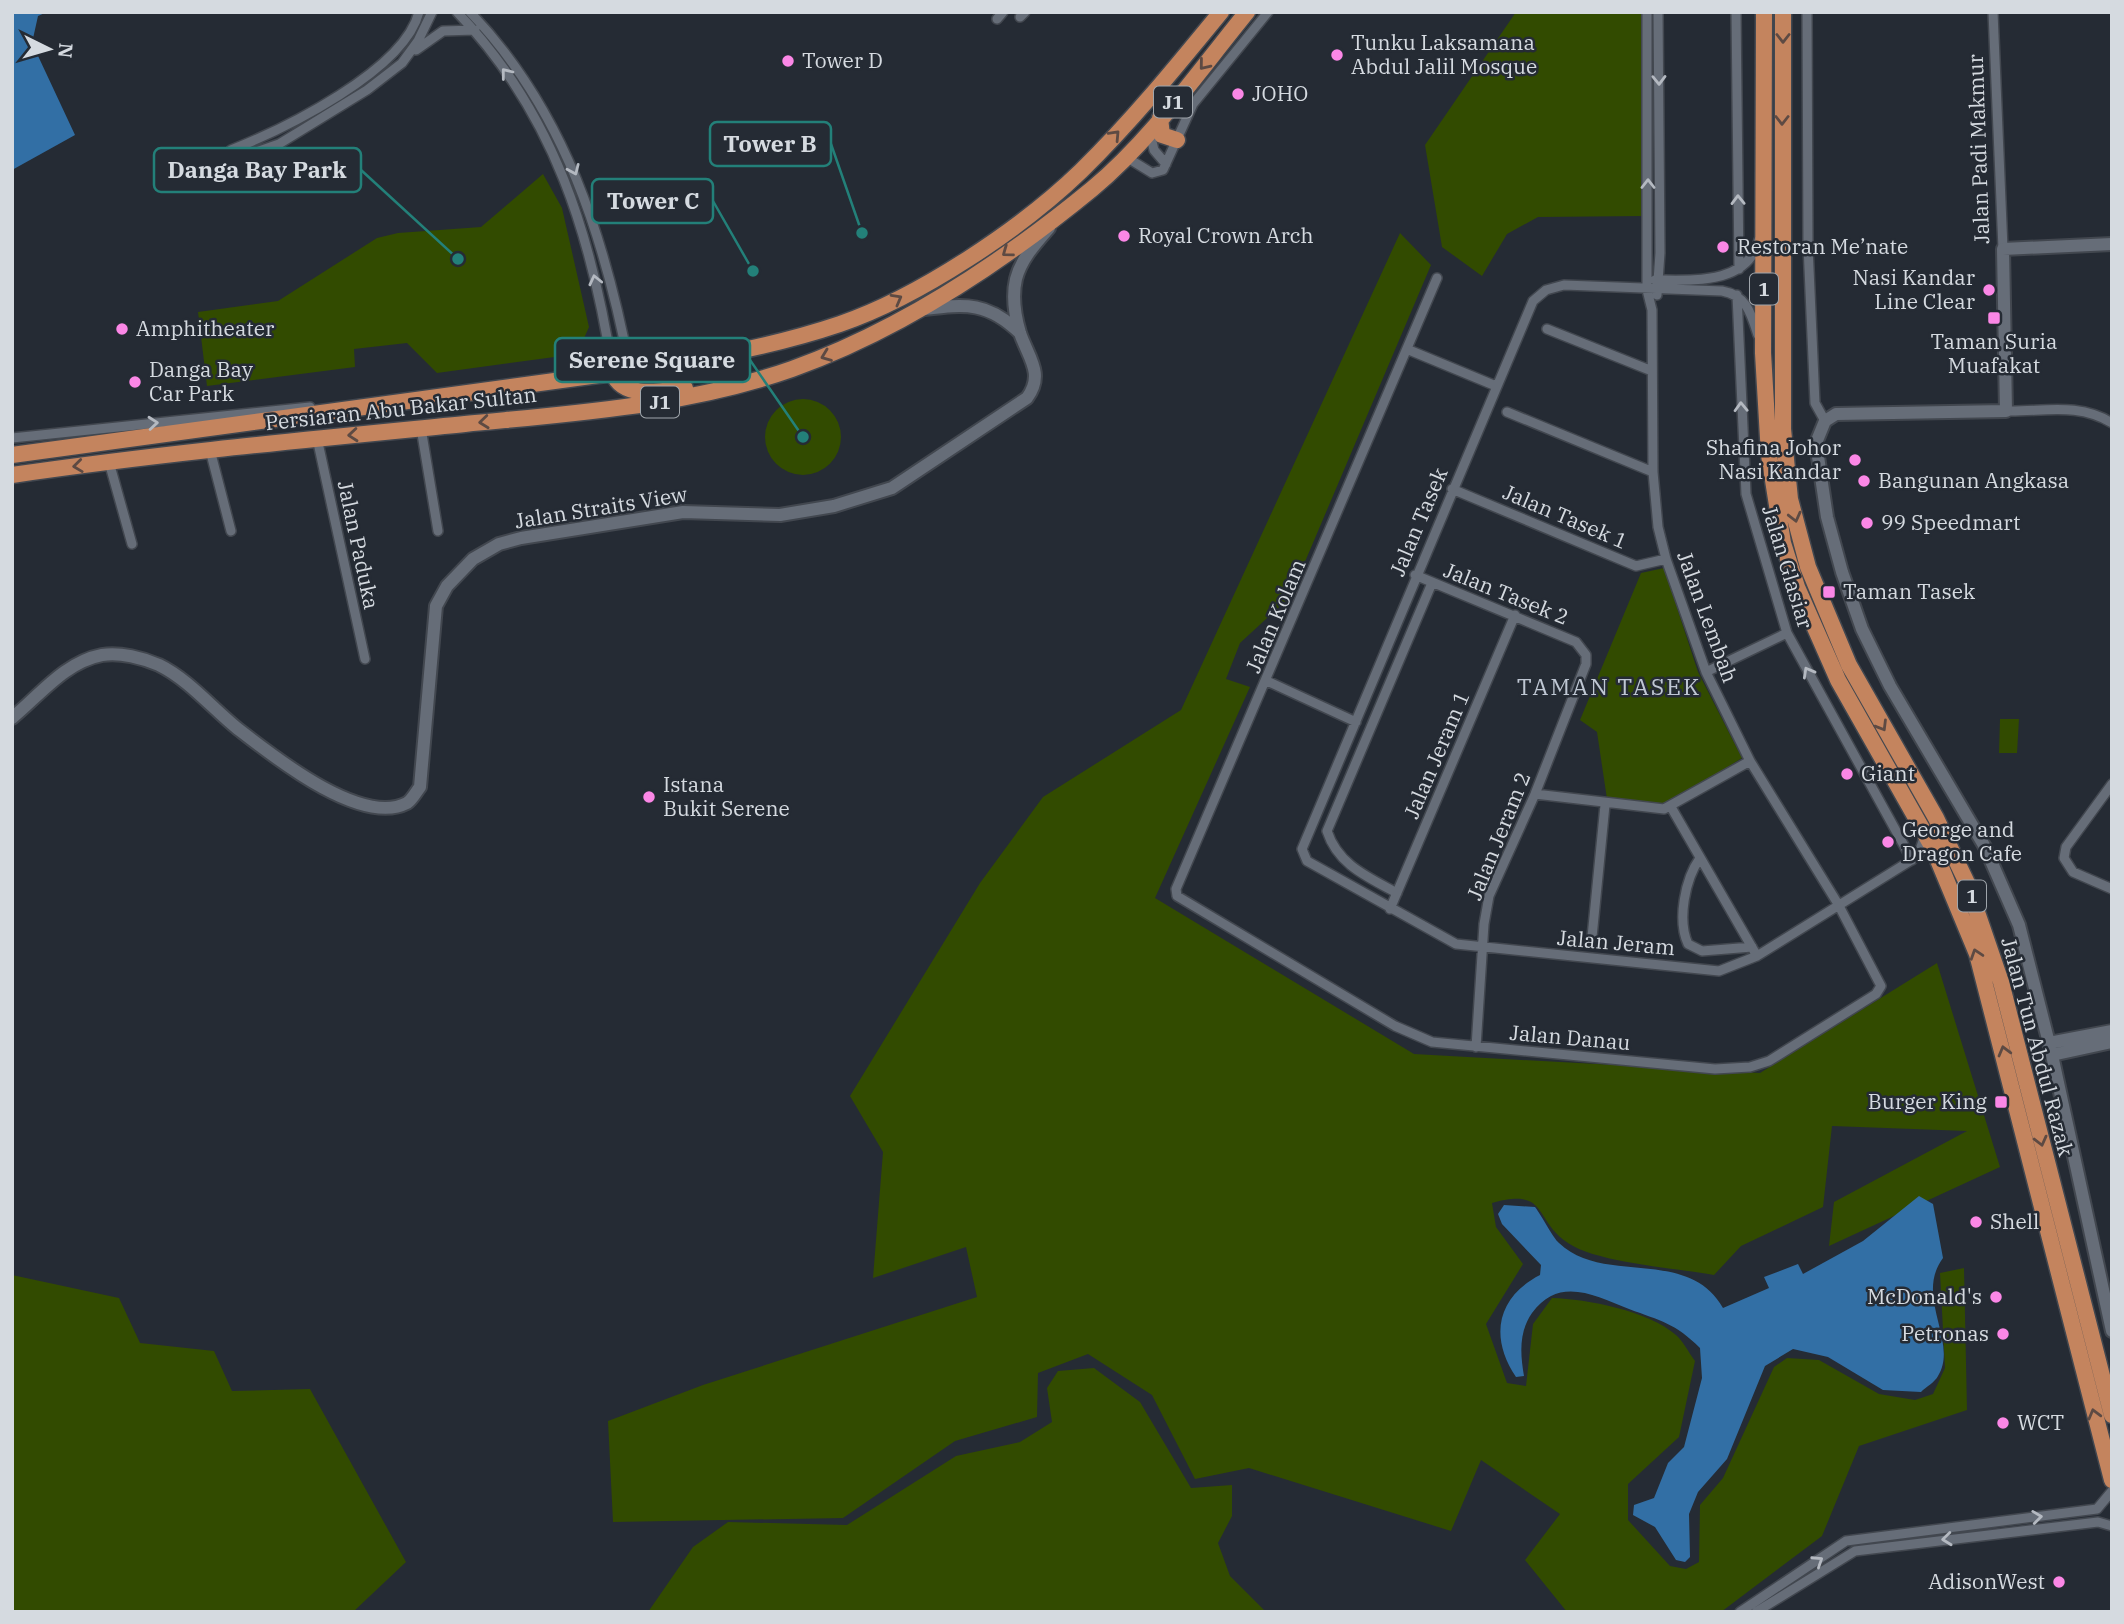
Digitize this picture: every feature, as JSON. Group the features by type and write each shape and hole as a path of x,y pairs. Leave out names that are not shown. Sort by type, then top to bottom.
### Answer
{"highway":[{"name":"Persiaran Abu Bakar Sultan","path":"12,455 613,373 788,340 841,324 888,304 967,257 1009,229 1080,172 1150,98 1221,12"},
{"name":"Persiaran Abu Bakar Sultan","path":"12,475 317,438 634,407 757,379 837,352 916,310 992,263 1062,212 1126,157 1247,12"},
{"path":"1754,12 1755,64 1764,115"},
{"name":"1","path":"1765,12 1763,353 1775,506 1789,563 1844,692 1940,864"},
{"name":"Jalan Tun Abdul Razak","path":"1783,12 1783,429 1790,499 1808,567 1849,665 1936,818 1979,915 2001,982 2112,1414"},
{"path":"1155,124 1162,135 1177,140"},
{"path":"587,376 609,346"},
{"path":"626,348 656,366"},
{"path":"515,419 618,399 627,390 630,370"},
{"path":"613,373 617,383 627,390 682,388 757,379"},
{"name":"Jalan Tun Abdul Razak","path":"1940,864 1963,915 1988,994 2112,1480"}],"street":[{"path":"231,150 277,131 372,72 398,51 419,12"},
{"path":"402,63 418,41 432,12"},
{"path":"457,12 478,27 537,98 579,182 598,233 630,370"},
{"path":"473,12 478,27 560,164 586,235 613,373"},
{"path":"1126,157 1152,173 1163,170 1193,104 1268,12"},
{"name":"Jalan Lembah","path":"1647,12 1647,290 1652,310 1653,472 1658,527 1666,559 1706,672 1750,761 1838,904"},
{"name":"Jalan Lembah","path":"1652,310 1659,280 1658,12"},
{"path":"1736,12 1739,268"},
{"path":"1807,12 1808,246 1815,402 1825,421"},
{"name":"Jalan Padi Makmur","path":"1993,12 2012,410"},
{"path":"236,159 279,144 361,94 443,32 478,27"},
{"path":"1155,124 1154,150 1166,164"},
{"path":"1648,129 1659,128"},
{"name":"Jalan Straits View","path":"12,718 78,662 104,654 130,656 162,666 238,729 341,798 376,808 409,802 420,787 436,606 447,586 473,559 499,544 534,536 683,512 767,515 808,513 892,488 1027,398 1034,389 1037,376 1020,334 1014,302 1017,276 1032,248 1062,212"},
{"path":"1647,279 1721,278 1739,268 1753,255 1763,224"},
{"path":"2003,249 2112,244"},
{"name":"Jalan Kolam","path":"1177,896 1176,889 1268,681 1437,278"},
{"name":"Jalan Tasek","path":"1635,285 1647,279"},
{"name":"Jalan Tasek","path":"1303,856 1302,849 1415,575 1533,301 1546,290 1564,285 1635,285 1647,290 1722,291 1737,295"},
{"path":"1737,295 1746,303 1763,353"},
{"name":"Jalan Glasiar","path":"1737,295 1746,494 1787,634 1915,858"},
{"path":"916,310 980,307 1001,317 1020,334"},
{"path":"1547,329 1652,371"},
{"path":"1409,350 1496,386"},
{"path":"12,438 328,405 370,405"},
{"path":"2112,423 2089,411 2047,409 1836,414 1825,421 1816,443 1827,517 1862,629 1890,686 1985,847 2005,888 2030,962 2112,1331"},
{"path":"1507,412 1653,472"},
{"path":"421,428 438,531"},
{"name":"Jalan Paduka","path":"317,438 365,659"},
{"path":"210,450 231,531"},
{"path":"110,462 132,544"},
{"name":"Jalan Tasek 1","path":"1452,489 1636,566 1666,559"},
{"name":"Jalan Tasek 2","path":"1415,575 1515,615 1583,647"},
{"name":"Jalan Tasek","path":"1397,893 1354,870 1332,848 1327,831 1432,583"},
{"name":"Jalan Jeram 1","path":"1390,909 1515,615"},
{"path":"1706,672 1787,634"},
{"name":"Jalan Jeram 2","path":"1476,1047 1489,896 1535,794 1586,664 1583,647"},
{"path":"1268,681 1356,722"},
{"path":"1535,794 1657,810 1671,807 1750,761"},
{"path":"2112,784 2066,847 2064,858 2073,872 2112,889"},
{"path":"1592,937 1605,804"},
{"path":"1671,807 1754,951"},
{"path":"1925,834 1915,858 1940,864"},
{"name":"Jalan Jeram","path":"1303,856 1390,909 1456,944 1719,971 1915,858"},
{"path":"1700,858 1686,887 1684,926 1688,944 1702,951 1754,951"},
{"name":"Jalan Danau","path":"1177,896 1395,1026 1432,1041 1715,1069 1760,1065 1880,991 1881,979 1838,904"},
{"path":"2051,1049 2112,1031"},
{"path":"2051,1049 2112,1042"},
{"path":"1740,1612 1846,1541 2097,1509 2112,1491"},
{"path":"1756,1612 1855,1551 2098,1522 2112,1526"}],"green space":[{"path":"1516,12 1642,12 1645,216 1538,217 1507,234 1482,276 1442,247 1425,145"},
{"path":"543,174 562,208 589,327 577,354 437,373 407,343 354,349 355,367 207,386 198,312 278,301 377,238 398,233 481,227"},
{"path":"1400,233 1431,265 1290,597 1240,643 1226,679 1250,687 1155,898 1414,1054 1760,1073 1937,963 2000,1167 1829,1246 1834,1202 1967,1131 1832,1126 1823,1207 1741,1246 1714,1275 1638,1264 1581,1250 1557,1234 1532,1203 1523,1199 1510,1199 1492,1203 1496,1227 1523,1264 1486,1324 1507,1383 1526,1386 1533,1324 1552,1298 1599,1304 1634,1313 1664,1327 1681,1340 1695,1361 1679,1437 1628,1484 1628,1520 1670,1566 1686,1569 1699,1562 1700,1505 1723,1478 1774,1367 1787,1358 1819,1360 1879,1394 1915,1400 1933,1394 1945,1368 1940,1273 1964,1268 1967,1410 1859,1446 1822,1536 1721,1612 1567,1612 1525,1560 1560,1514 1481,1460 1451,1531 1249,1468 1195,1479 1152,1395 1088,1354 1038,1373 1037,1417 955,1441 843,1518 613,1522 608,1421 703,1385 977,1297 966,1247 873,1278 883,1152 850,1096 980,883 1043,797 1181,710"},
{"path":"803,399 818,402 830,410 838,422 841,437 838,452 830,464 818,472 803,475 788,472 776,464 768,452 765,437 768,422 776,410 788,402"},
{"path":"1664,568 1698,672 1742,758 1667,805 1607,799 1597,732 1580,720 1641,573"},
{"path":"2000,719 2019,719 2017,753 1999,753"},
{"path":"12,1275 119,1298 140,1343 214,1351 232,1391 310,1389 406,1562 353,1612 12,1612"},
{"path":"1094,1368 1140,1402 1191,1488 1232,1485 1232,1516 1218,1543 1230,1576 1266,1612 648,1612 693,1547 728,1522 847,1525 956,1456 1020,1442 1052,1422 1047,1388 1058,1371"}],"water":[{"path":"12,12 47,12 38,16 32,43 75,135 12,170"},
{"path":"1919,1196 1933,1204 1943,1258 1935,1273 1933,1288 1944,1349 1943,1363 1937,1378 1921,1392 1883,1390 1828,1357 1793,1349 1765,1366 1727,1459 1698,1492 1689,1514 1690,1557 1685,1562 1676,1560 1655,1527 1633,1515 1634,1505 1654,1498 1668,1463 1684,1447 1702,1378 1700,1348 1683,1333 1659,1320 1578,1292 1554,1295 1542,1302 1532,1313 1522,1343 1524,1376 1516,1377 1502,1347 1500,1333 1506,1306 1526,1284 1540,1275 1541,1265 1502,1224 1498,1214 1504,1205 1535,1207 1559,1243 1578,1256 1599,1263 1668,1272 1689,1278 1708,1289 1723,1308 1769,1288 1764,1277 1798,1264 1803,1274 1863,1241"}],"place":[{"name":"Tunku Laksamana Abdul Jalil Mosque","path":"1337,55"},
{"name":"Tower D","path":"788,61"},
{"name":"JOHO","path":"1238,94"},
{"name":"Tower B","path":"862,233"},
{"name":"Royal Crown Arch","path":"1124,236"},
{"name":"Restoran Me’nate","path":"1723,247"},
{"name":"Danga Bay Park","path":"458,259"},
{"name":"Tower C","path":"753,271"},
{"name":"Nasi Kandar Line Clear","path":"1989,290"},
{"name":"Taman Suria Muafakat","path":"1994,318"},
{"name":"Amphitheater","path":"122,329"},
{"name":"Danga Bay Car Park","path":"135,382"},
{"name":"Serene Square","path":"803,437"},
{"name":"Shafina Johor Nasi Kandar","path":"1855,460"},
{"name":"Bangunan Angkasa","path":"1864,481"},
{"name":"99 Speedmart","path":"1867,523"},
{"name":"Taman Tasek","path":"1829,592"},
{"name":"Giant","path":"1847,774"},
{"name":"Istana Bukit Serene","path":"649,797"},
{"name":"George and Dragon Cafe","path":"1888,842"},
{"name":"Burger King","path":"2001,1102"},
{"name":"Shell","path":"1976,1222"},
{"name":"McDonald's","path":"1996,1297"},
{"name":"Petronas","path":"2003,1334"},
{"name":"WCT","path":"2003,1423"},
{"name":"AdisonWest","path":"2059,1582"}],"district":[{"name":"TAMAN TASEK","path":"1609,687"}]}
